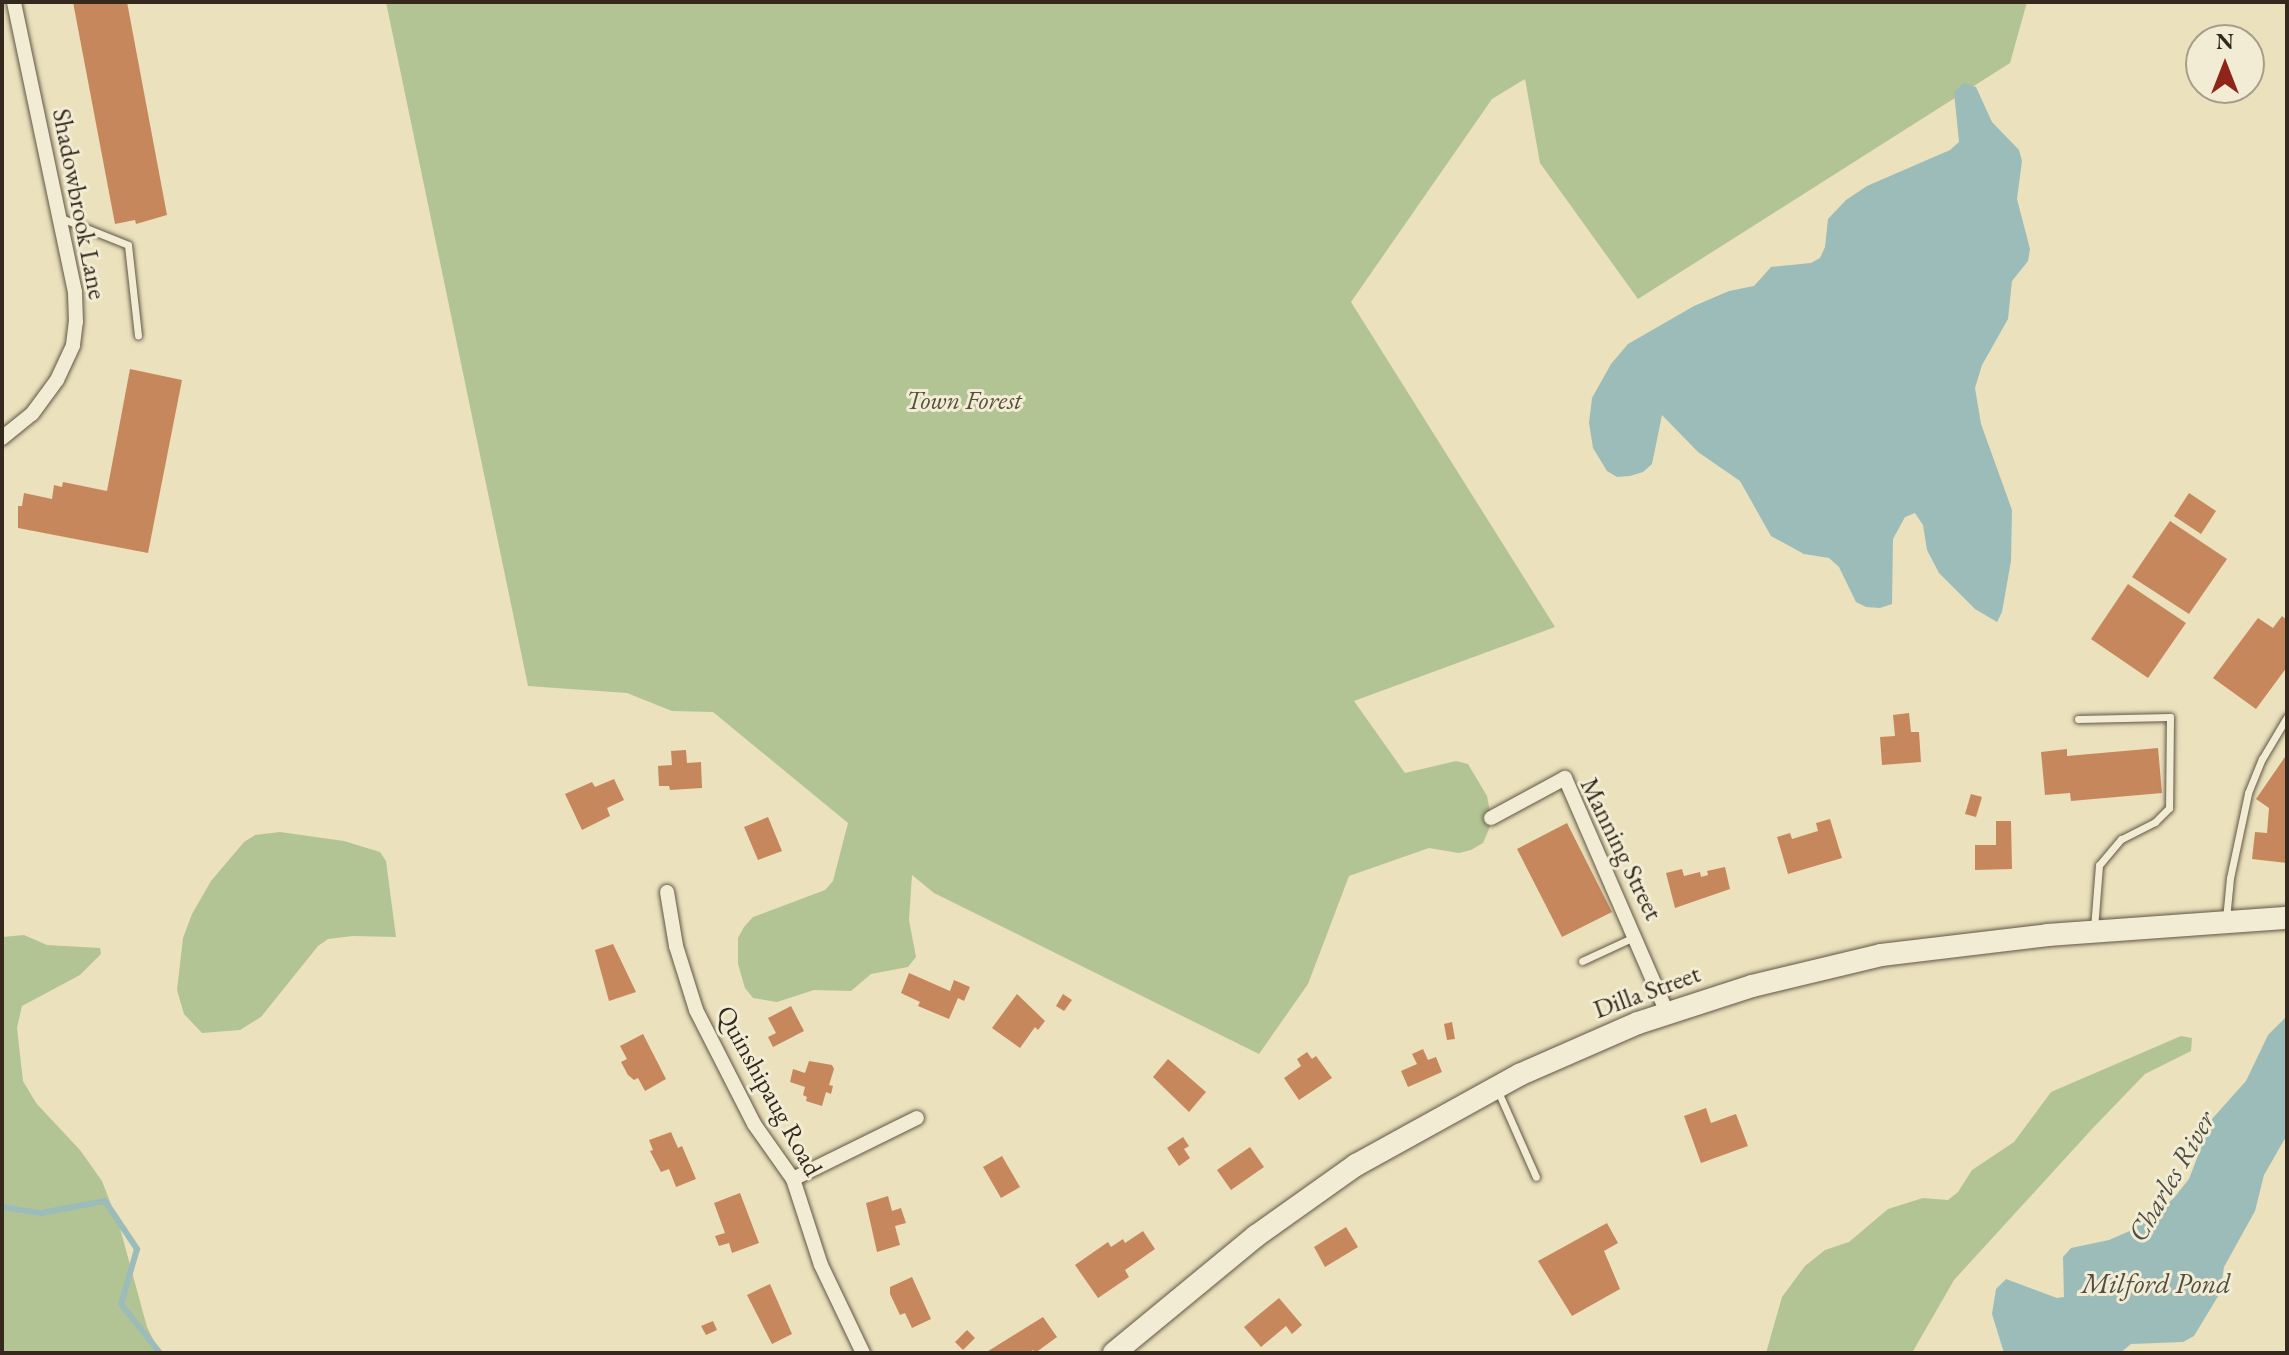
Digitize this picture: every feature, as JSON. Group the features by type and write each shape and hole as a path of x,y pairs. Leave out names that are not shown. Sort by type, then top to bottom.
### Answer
{"main road":[{"name":"Dilla Street","path":"1114,1353 1305,1198 1385,1147 1578,1047 1667,1013 1785,977 1870,957 2093,931 2287,918"}],"street":[{"name":"Shadowbrook Lane","path":"2,438 18,429 57,380 73,345 75,292 14,2"},
{"name":"Manning Street","path":"1491,818 1565,778 1667,1013"},
{"name":"Quinshipaug Road","path":"667,892 676,946 696,1010 754,1124 793,1179 821,1265 863,1353"},
{"path":"793,1179 917,1118"}],"lane":[{"path":"59,217 128,245 138,335"},
{"path":"2078,719 2170,717 2169,808 2155,822 2121,839 2099,865 2093,931"},
{"path":"2226,922 2228,890 2248,793 2262,759 2287,717"},
{"path":"1582,961 1636,936"},
{"path":"1496,1087 1536,1177"}],"green space":[{"name":"Town Forest","path":"386,2 2027,2 2010,63 1638,299 1540,163 1525,79 1492,99 1351,302 1555,627 1354,701 1405,773 1456,761 1468,764 1487,796 1492,822 1483,843 1471,850 1459,853 1429,848 1349,876 1308,984 1259,1054 934,893 912,875 909,920 916,957 908,967 871,974 851,991 814,990 777,1002 753,998 745,988 738,964 738,938 753,917 825,890 833,881 848,823 713,712 672,711 627,693 528,686"},
{"path":"280,832 344,841 380,852 386,861 396,937 328,939 318,946 261,1017 240,1030 202,1033 184,1014 177,990 183,938 192,914 211,881 244,842 255,835"},
{"path":"24,935 47,945 100,948 101,954 80,975 22,1006 17,1028 23,1081 36,1103 80,1150 102,1181 120,1228 147,1327 160,1353 2,1353 2,937"},
{"path":"2181,1036 2192,1038 2191,1051 2145,1074 2092,1129 1954,1280 1912,1353 1766,1353 1782,1297 1805,1266 1825,1250 1849,1242 1888,1209 1923,1198 1948,1200 1958,1192 1972,1170 2014,1142 2051,1092"}],"water":[{"path":"1964,83 1976,87 1992,122 2019,150 2022,161 2017,199 2030,249 2028,261 2012,281 2008,319 1982,365 1975,388 1981,424 2012,510 2011,561 2002,612 1997,622 1975,609 1939,573 1927,550 1923,525 1915,513 1905,517 1893,539 1892,604 1880,608 1866,607 1856,602 1839,567 1829,558 1804,554 1771,536 1740,481 1698,452 1662,415 1652,464 1643,472 1630,476 1617,477 1607,471 1593,448 1589,423 1592,398 1611,364 1628,344 1694,306 1729,291 1754,286 1771,267 1811,263 1820,258 1825,247 1828,219 1846,200 1867,186 1950,150 1959,142 1954,92"},
{"name":"Milford Pond","path":"2287,1016 2287,1135 2264,1175 2255,1211 2224,1267 2220,1293 2194,1336 2183,1342 2131,1344 2120,1353 2004,1353 1992,1314 1996,1289 2006,1279 2057,1298 2064,1297 2063,1257 2071,1248 2109,1240 2132,1230 2173,1199 2189,1179 2212,1119 2246,1081 2268,1035"}],"building":[{"path":"73,2 127,2 167,215 136,224 135,220 115,224"},
{"path":"130,369 182,380 148,553 18,528 18,506 22,506 24,493 52,499 54,485 62,487 63,482 107,491"},
{"path":"2189,493 2216,511 2201,534 2174,516"},
{"path":"2170,521 2227,559 2189,614 2132,577"},
{"path":"2128,584 2186,623 2148,678 2091,639"},
{"path":"2282,616 2287,620 2287,667 2256,709 2213,678 2258,618 2273,628"},
{"path":"1909,713 1911,732 1919,732 1921,762 1882,765 1880,737 1895,736 1893,715"},
{"path":"2158,748 2162,793 2071,801 2070,793 2045,795 2041,752 2067,749 2067,756"},
{"path":"686,750 687,763 701,762 702,788 670,790 669,786 659,786 658,766 672,765 671,751"},
{"path":"2287,754 2287,863 2252,859 2255,832 2267,833 2269,808 2256,799"},
{"path":"614,779 624,800 607,808 610,816 582,830 565,794 592,782 595,787"},
{"path":"1971,794 1982,797 1976,817 1965,814"},
{"path":"768,817 782,851 758,860 744,827"},
{"path":"1830,819 1842,858 1788,874 1777,837 1790,833 1792,839 1818,831 1816,823"},
{"path":"1996,821 2011,821 2012,869 1975,870 1975,845 1996,845"},
{"path":"1567,823 1612,912 1562,937 1517,849"},
{"path":"1725,867 1730,889 1675,908 1666,873 1682,869 1684,876 1700,872 1701,877 1708,875 1707,871"},
{"path":"613,944 636,992 609,1001 595,950"},
{"path":"909,973 950,991 954,980 970,987 964,1001 958,998 949,1019 918,1006 920,1002 901,993"},
{"path":"1017,994 1045,1021 1038,1030 1035,1027 1020,1048 992,1028"},
{"path":"1063,994 1072,1000 1064,1011 1056,1006"},
{"path":"791,1006 804,1031 773,1047 768,1037 776,1033 768,1018"},
{"path":"1452,1022 1455,1039 1447,1040 1444,1024"},
{"path":"643,1034 666,1079 645,1091 638,1078 634,1080 628,1075 621,1062 627,1059 620,1046"},
{"path":"1423,1049 1428,1060 1436,1057 1442,1072 1408,1087 1401,1071 1417,1064 1412,1054"},
{"path":"1307,1052 1312,1059 1316,1056 1332,1078 1299,1100 1284,1078 1301,1066 1297,1059"},
{"path":"1168,1059 1206,1092 1189,1112 1153,1077"},
{"path":"809,1061 832,1065 834,1069 829,1085 833,1086 831,1094 826,1092 822,1106 806,1101 807,1097 803,1095 805,1087 790,1082 793,1069 805,1073"},
{"path":"1706,1108 1711,1123 1736,1114 1748,1146 1701,1163 1684,1116"},
{"path":"671,1132 678,1148 682,1146 696,1179 676,1187 669,1169 661,1172 650,1151 653,1150 649,1140"},
{"path":"1183,1137 1189,1146 1184,1149 1190,1158 1179,1166 1167,1148"},
{"path":"1250,1147 1264,1167 1231,1190 1217,1170"},
{"path":"1002,1156 1020,1187 1001,1198 983,1167"},
{"path":"740,1193 759,1243 732,1253 729,1243 719,1246 715,1236 725,1233 714,1203"},
{"path":"888,1196 892,1211 901,1208 906,1223 895,1226 900,1245 877,1252 866,1203"},
{"path":"1607,1223 1618,1243 1604,1251 1620,1289 1572,1316 1538,1261"},
{"path":"1346,1227 1358,1247 1325,1267 1314,1247"},
{"path":"1143,1231 1155,1249 1125,1270 1129,1277 1098,1298 1075,1265 1108,1242 1111,1247 1123,1239 1125,1243"},
{"path":"912,1277 931,1319 912,1328 905,1313 900,1315 890,1287"},
{"path":"770,1284 792,1334 772,1344 747,1295"},
{"path":"1279,1298 1302,1325 1292,1334 1286,1326 1261,1347 1244,1327"},
{"path":"1043,1317 1057,1337 1035,1353 1033,1350 1028,1353 985,1353"},
{"path":"713,1321 717,1330 706,1335 701,1326"},
{"path":"967,1330 975,1338 963,1350 955,1342"}],"waterway":[{"path":"2,1207 41,1213 105,1201 137,1249 121,1304 160,1353"}],"water label":[{"name":"Charles River","path":"2171,1176"}]}
